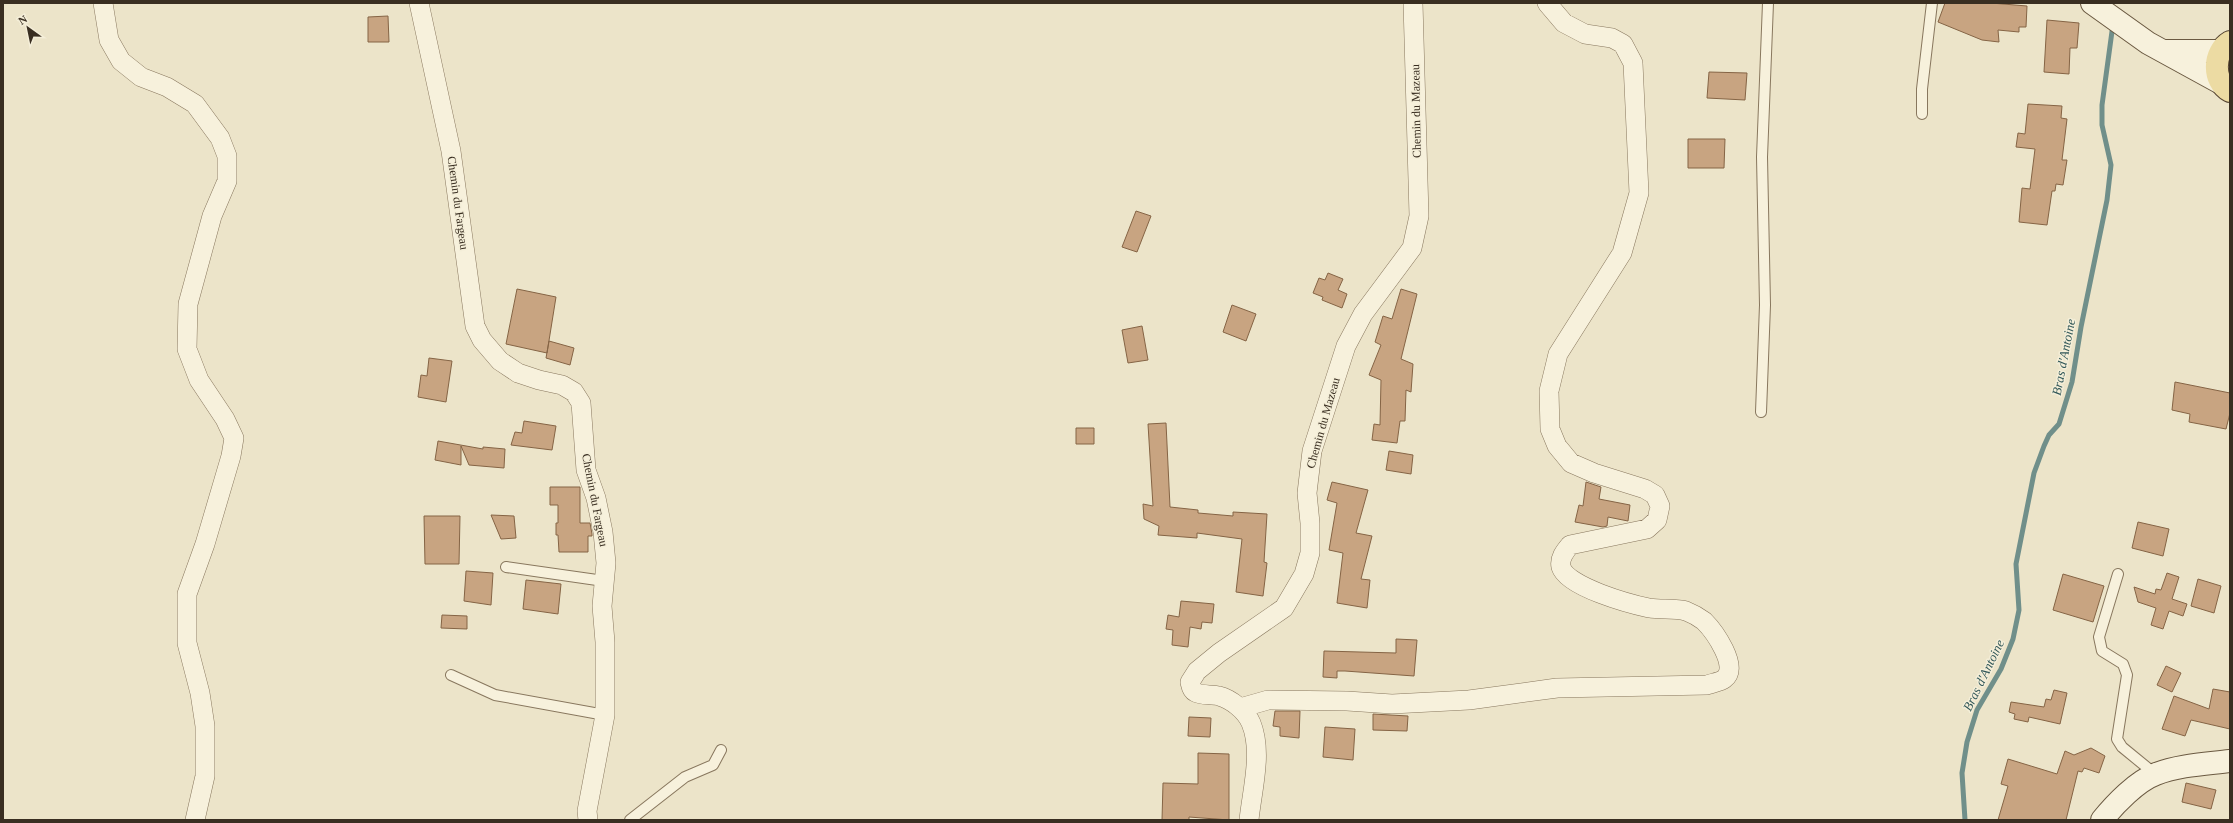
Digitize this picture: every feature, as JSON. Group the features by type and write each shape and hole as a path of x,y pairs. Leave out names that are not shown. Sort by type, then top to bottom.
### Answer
{"main road":[{"path":"2098,7 2161,51 2226,87"},
{"path":"2161,51 2225,46 2216,67 2226,87"},
{"path":"2102,820 2119,799 2155,774 2182,767 2230,761"}],"street":[{"path":"103,3 109,40 121,61 141,76 167,87 195,104 220,138 227,156 227,181 212,216 188,304 187,349 199,380 226,419 234,438 231,456 207,537 187,594 187,642 200,693 205,726 205,776 195,820"},
{"name":"Chemin du Fargeau","path":"419,3 451,150 475,326 482,340 500,361 518,373 539,380 562,385 574,392 581,403 586,470 596,498 603,532 606,563 602,606 605,642 605,715 588,811 588,820"},
{"name":"Chemin du Mazeau","path":"1249,820 1256,763 1256,742 1251,722 1240,708 1220,696 1196,693 1191,688 1190,682 1197,671 1219,653 1284,608 1304,574 1310,553 1310,523 1307,492 1312,451 1346,346 1363,314 1409,253 1416,234 1418,216 1413,3"},
{"path":"1240,708 1268,700 1347,700 1392,704 1469,700 1557,688 1707,685 1724,679 1729,672 1730,663 1725,652 1704,622 1686,611 1650,608 1602,594 1569,579 1561,566 1562,554 1570,545 1647,529 1657,520 1660,506 1655,495 1645,489 1594,472 1571,462 1557,446 1550,429 1549,391 1558,354 1622,254 1639,193 1633,63 1623,44 1612,38 1585,34 1564,23 1547,3"}],"lane":[{"path":"1761,412 1765,305 1762,157 1768,3"},
{"path":"1922,114 1922,89 1932,3"},
{"path":"506,567 604,581"},
{"path":"2118,574 2099,637 2102,651 2123,664 2127,675 2117,738 2122,747 2155,774"},
{"path":"451,675 495,694 605,715"},
{"path":"630,820 685,776 714,765 721,750"}],"building":[{"path":"1945,3 1991,3 2027,6 2026,27 2019,27 2019,32 1998,30 1999,42 1982,40 1938,22"},
{"path":"388,16 389,42 368,42 368,17"},
{"path":"2047,20 2079,23 2077,48 2070,48 2069,74 2044,72"},
{"path":"1709,72 1747,73 1745,100 1707,98"},
{"path":"2028,104 2062,106 2061,118 2067,119 2062,160 2067,160 2063,185 2056,184 2055,191 2052,191 2047,225 2019,222 2022,188 2030,189 2035,149 2016,147 2018,133 2025,134"},
{"path":"1688,139 1725,139 1724,168 1688,168"},
{"path":"1136,211 1151,216 1137,252 1122,247"},
{"path":"1328,273 1343,279 1338,290 1347,294 1342,308 1322,300 1323,297 1313,293 1319,278 1325,280"},
{"path":"517,289 556,297 547,353 506,344"},
{"path":"1401,289 1417,294 1401,359 1413,364 1411,392 1406,390 1405,421 1400,421 1397,443 1372,440 1374,424 1380,425 1381,380 1369,375 1381,345 1375,342 1383,316 1392,319"},
{"path":"1232,305 1256,314 1246,341 1223,332"},
{"path":"1142,326 1148,360 1128,363 1122,330"},
{"path":"549,341 574,348 570,365 546,358"},
{"path":"429,358 452,361 446,402 418,397 421,375 427,376"},
{"path":"2175,382 2230,393 2230,413 2226,429 2189,422 2190,414 2172,410"},
{"path":"524,421 556,426 552,450 511,445 515,432 522,433"},
{"path":"1166,423 1170,507 1198,510 1198,513 1233,516 1233,512 1267,514 1264,562 1267,563 1263,596 1236,592 1242,539 1197,533 1197,538 1158,535 1159,526 1144,519 1143,504 1153,506 1148,424"},
{"path":"1076,428 1094,428 1094,444 1076,444"},
{"path":"438,441 483,449 483,447 505,449 504,468 469,465 461,446 461,465 435,460"},
{"path":"1389,451 1413,455 1411,474 1386,470"},
{"path":"1332,482 1368,490 1356,533 1372,536 1361,579 1370,580 1367,608 1337,603 1343,553 1329,550 1337,503 1327,500"},
{"path":"1586,482 1601,487 1599,499 1630,505 1628,521 1608,517 1607,526 1603,527 1575,522 1579,505 1583,506"},
{"path":"550,487 580,487 580,523 590,523 592,534 592,536 588,536 588,552 559,552 558,535 556,535 558,505 550,505"},
{"path":"491,515 514,516 516,538 501,539"},
{"path":"424,516 460,516 459,564 425,564"},
{"path":"2138,522 2169,529 2163,556 2132,548"},
{"path":"466,571 493,573 491,605 464,601"},
{"path":"2167,573 2179,577 2172,599 2187,604 2183,616 2169,611 2163,629 2151,625 2156,608 2138,602 2134,587 2155,594 2156,589 2161,590"},
{"path":"2063,574 2104,586 2093,622 2053,610"},
{"path":"2198,579 2221,586 2214,613 2191,606"},
{"path":"526,580 561,584 558,614 523,609"},
{"path":"1181,601 1214,604 1212,623 1202,622 1201,629 1190,627 1188,647 1172,645 1173,630 1166,629 1168,615 1179,617"},
{"path":"442,615 467,616 467,629 441,628"},
{"path":"1396,639 1417,640 1414,676 1337,671 1337,678 1323,677 1324,651 1396,653"},
{"path":"2166,666 2181,673 2172,692 2157,685"},
{"path":"2213,689 2230,692 2230,729 2191,720 2185,736 2162,729 2174,696 2209,709"},
{"path":"2054,690 2067,693 2060,724 2029,717 2028,722 2014,719 2015,714 2009,712 2011,702 2044,707 2046,699 2051,700"},
{"path":"1275,711 1300,711 1299,738 1280,736 1280,727 1273,726"},
{"path":"1373,714 1408,716 1407,731 1373,730"},
{"path":"1189,717 1211,718 1210,737 1188,736"},
{"path":"1325,727 1355,729 1353,760 1323,757"},
{"path":"2091,748 2105,756 2099,773 2084,768 2082,772 2078,771 2066,820 1998,820 2008,786 2001,784 2008,759 2057,774 2065,751 2074,755"},
{"path":"1198,753 1229,754 1229,820 1189,817 1189,820 1162,820 1163,783 1198,784"},
{"path":"2186,783 2216,790 2211,809 2182,802"}],"waterway":[{"name":"Bras d'Antoine","path":"1965,820 1962,773 1967,742 1977,710 2001,669 2013,639 2019,610 2016,564 2034,473 2049,435 2059,424 2072,382 2081,327 2107,200 2111,165 2102,125 2102,105 2113,24"}]}
